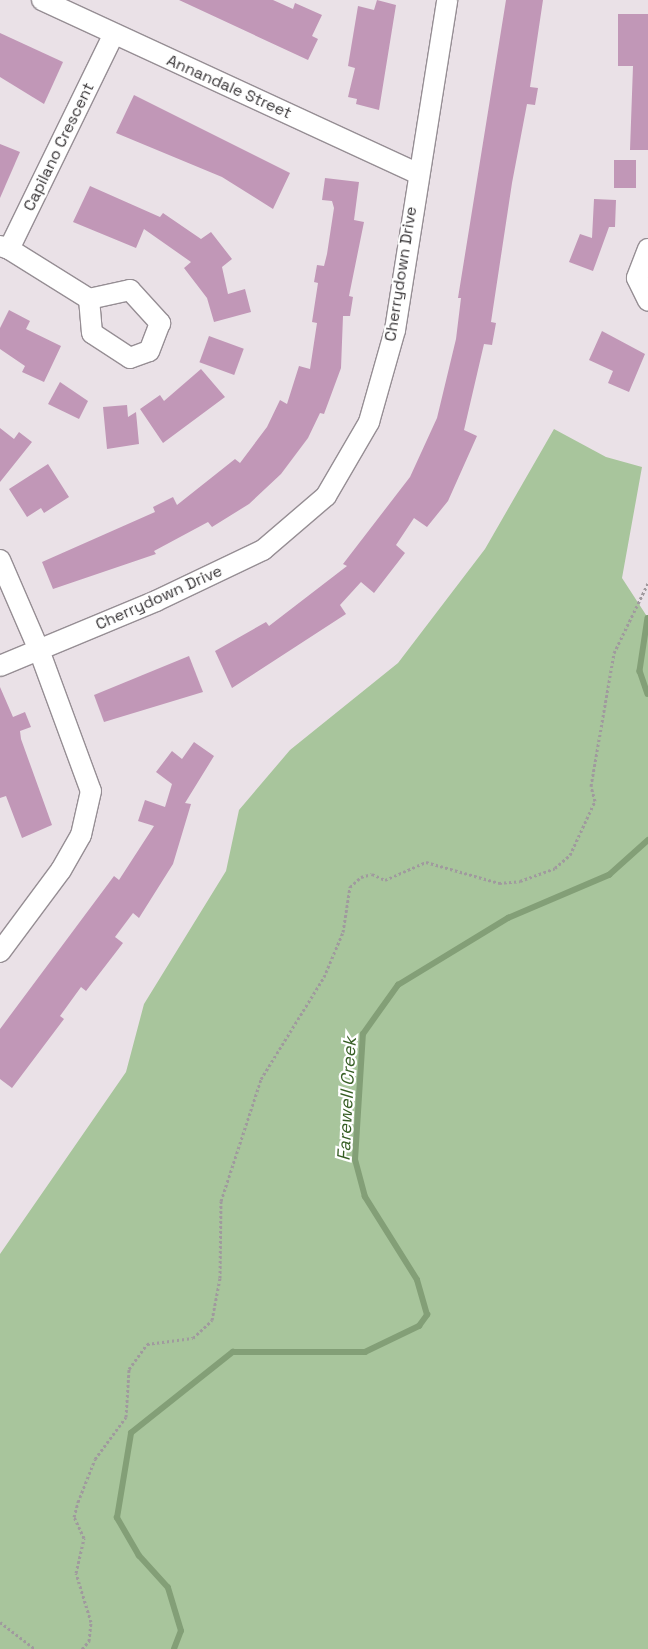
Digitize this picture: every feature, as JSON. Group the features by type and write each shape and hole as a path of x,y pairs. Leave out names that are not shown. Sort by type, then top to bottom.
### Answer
{"street":[{"name":"Annandale Street","path":"42,0 113,36 417,173"},
{"name":"Cherrydown Drive","path":"0,666 263,550 326,496 369,422 392,340 417,173 447,0"},
{"name":"Capilano Crescent","path":"5,248 113,36"},
{"path":"5,248 89,299"},
{"path":"648,249 637,278 648,302"},
{"path":"0,560 39,650 91,791 82,835 0,952"}],"path":[{"path":"82,1649 89,1641 91,1622 76,1573 84,1538 74,1517 78,1502 95,1460 126,1417 129,1369 147,1344 193,1338 212,1320 220,1278 221,1201 261,1079 324,977 340,940 350,887 362,877 372,874 385,880 426,862 499,883 520,882 555,868 570,855 595,801 591,786 614,653 648,582"},
{"path":"0,1622 35,1649"}],"green space":[{"path":"554,429 606,457 642,467 622,578 648,618 648,1649 0,1649 0,1254 126,1072 144,1004 226,871 239,810 290,750 398,663 485,549"}],"building":[{"path":"179,0 273,0 293,9 295,3 322,15 312,36 318,39 308,60"},
{"path":"377,0 396,5 379,110 356,104 357,99 348,97 355,68 348,66 358,6 374,10"},
{"path":"506,0 543,0 530,87 538,88 535,105 527,104 512,183 491,322 496,323 492,345 484,344 464,430 477,436 448,501 427,527 414,518 396,545 405,553 374,593 361,582 340,605 346,614 232,688 215,651 266,622 269,626 347,566 343,564 410,477 437,418 456,339 461,298 458,298"},
{"path":"618,14 648,14 648,150 630,150 633,66 618,66"},
{"path":"0,33 63,62 44,104 0,77"},
{"path":"134,95 290,173 273,209 222,177 116,133"},
{"path":"0,144 20,152 0,198"},
{"path":"614,160 636,160 636,188 614,188"},
{"path":"325,178 359,182 354,220 364,222 349,296 353,297 350,316 343,316 341,368 324,414 320,413 308,438 281,474 249,504 212,527 208,522 154,551 156,554 53,589 42,562 155,512 153,507 173,497 177,505 235,459 240,463 267,427 280,400 287,404 299,366 310,369 317,323 312,322 318,283 314,282 317,265 324,266 334,208 332,201 322,200"},
{"path":"90,186 160,217 163,213 201,239 211,232 232,259 222,267 228,294 245,289 251,312 214,322 207,298 184,268 191,262 144,229 136,248 73,222"},
{"path":"594,199 616,200 615,227 609,227 593,271 569,262 580,234 592,238"},
{"path":"9,310 30,321 26,329 61,346 44,382 22,372 25,366 0,349 0,328"},
{"path":"602,331 645,354 629,392 608,383 613,371 589,360"},
{"path":"209,336 244,349 234,375 199,362"},
{"path":"201,369 225,397 163,443 140,409 160,395 164,401"},
{"path":"60,382 88,401 79,419 48,404"},
{"path":"127,405 128,417 136,412 139,444 107,449 103,407"},
{"path":"0,428 14,439 19,432 32,442 0,482"},
{"path":"48,464 69,497 44,513 41,508 27,517 9,489"},
{"path":"189,656 203,692 104,722 94,695"},
{"path":"0,687 13,717 25,712 31,727 20,731 21,739 52,825 22,838 6,796 0,798"},
{"path":"194,742 214,756 185,803 191,804 173,864 139,918 133,913 115,937 123,943 86,991 81,987 60,1016 64,1019 12,1088 0,1079 0,1029 114,876 119,880 154,826 138,821 145,800 165,807 172,784 156,772 172,751 182,759"}],"waterway":[{"name":"Farewell Creek","path":"648,618 640,671 648,694"},
{"name":"Farewell Creek","path":"174,1649 181,1631 168,1588 139,1556 117,1518 131,1433 233,1352 365,1352 419,1326 427,1315 417,1280 365,1197 355,1160 363,1034 398,985 508,918 609,875 648,840"}]}
